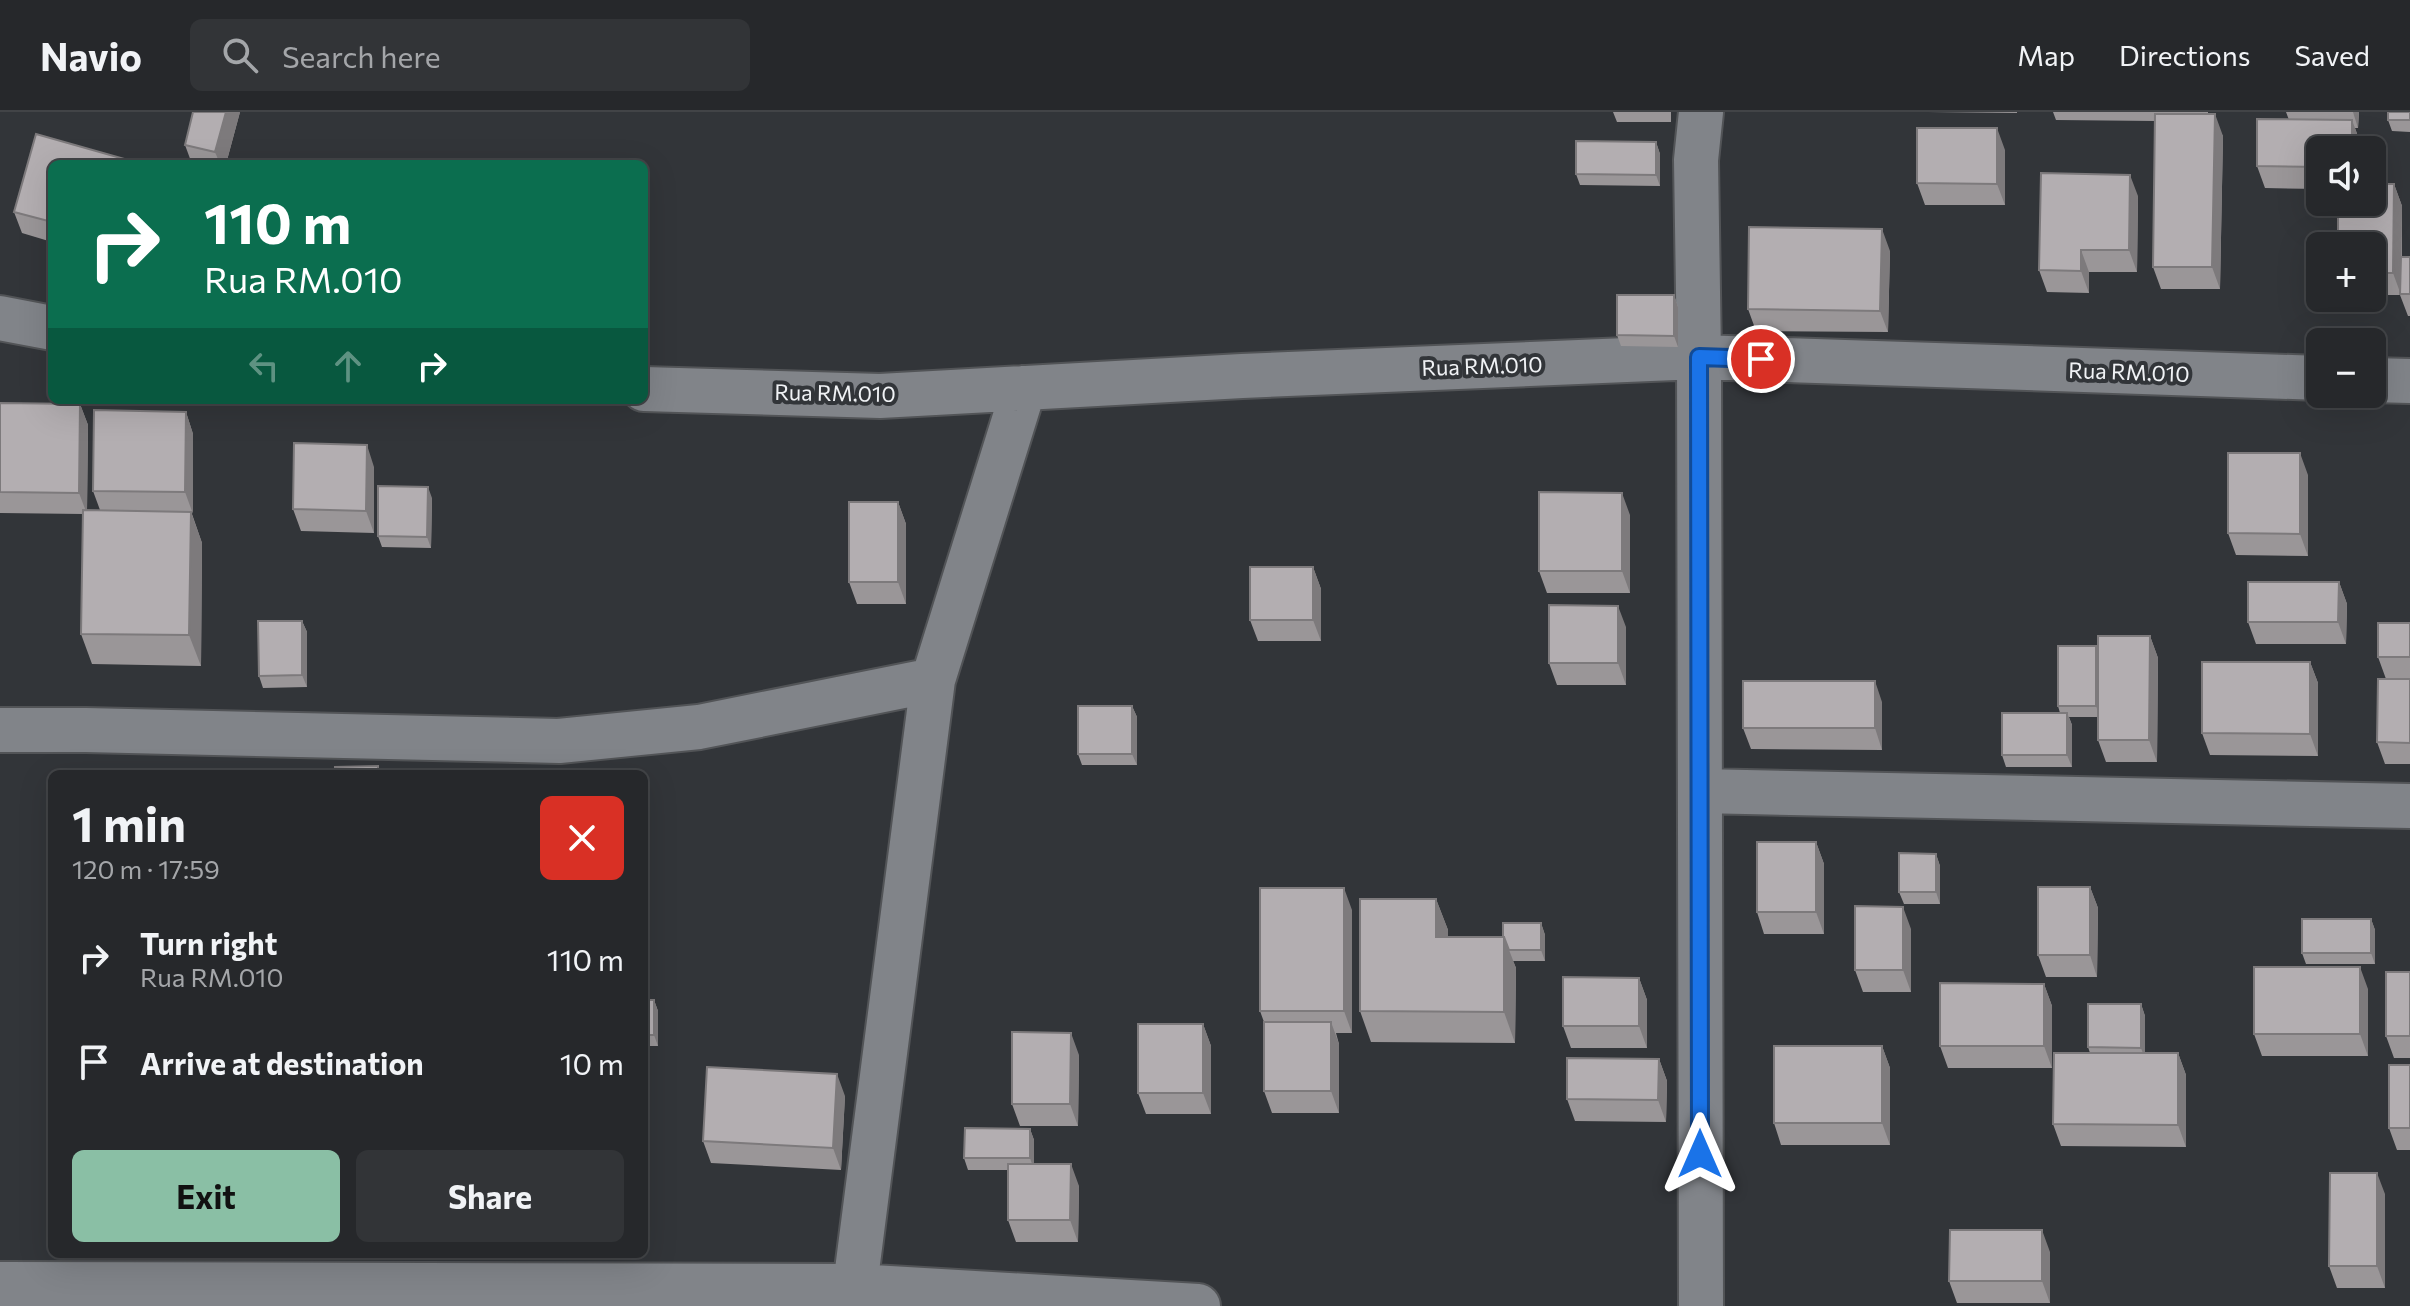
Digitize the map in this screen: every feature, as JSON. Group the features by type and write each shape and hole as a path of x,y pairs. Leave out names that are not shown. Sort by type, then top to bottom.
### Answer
{"street":[{"path":"1701,112 1696,160 1701,1306"},
{"path":"0,318 48,327"},
{"name":"Rua RM.010","path":"648,389 880,396 1242,376 1699,357 2306,378"},
{"path":"2386,380 2410,381"},
{"path":"855,1296 933,680 1024,388"},
{"path":"0,730 559,741 699,727 933,680"},
{"path":"1700,791 2410,806"},
{"path":"0,1284 855,1296 1198,1306"}],"building":[{"path":"193,112 226,112 215,152 185,145"},
{"path":"2388,112 2410,112 2410,120 2388,120"},
{"path":"2155,114 2215,114 2212,267 2153,267"},
{"path":"2257,119 2352,120 2352,136 2306,136 2306,167 2257,166"},
{"path":"1917,128 1997,128 1997,184 1917,183"},
{"path":"36,134 128,160 48,160 48,221 14,212"},
{"path":"1576,141 1656,142 1656,175 1576,174"},
{"path":"2041,173 2130,175 2129,250 2081,250 2081,271 2039,270"},
{"path":"2386,184 2394,184 2393,273 2386,273 2386,232 2338,232 2338,216 2386,216"},
{"path":"1749,227 1882,229 1880,311 1748,309"},
{"path":"2401,257 2410,257 2410,294 2400,294"},
{"path":"1617,295 1674,295 1674,336 1617,335"},
{"path":"0,403 80,404 79,493 0,492"},
{"path":"94,410 186,412 185,492 93,491"},
{"path":"294,443 367,445 366,511 293,509"},
{"path":"2228,453 2300,453 2300,534 2228,533"},
{"path":"378,486 428,487 427,537 378,536"},
{"path":"1539,492 1622,493 1622,571 1539,571"},
{"path":"849,502 898,502 898,582 849,582"},
{"path":"83,510 191,512 189,635 81,634"},
{"path":"1250,567 1313,567 1313,620 1250,620"},
{"path":"2248,582 2339,582 2338,622 2248,622"},
{"path":"1549,605 1618,606 1618,663 1549,663"},
{"path":"258,621 302,621 302,675 259,676"},
{"path":"2378,623 2410,623 2410,657 2378,657"},
{"path":"2098,636 2150,636 2149,740 2098,740"},
{"path":"2058,646 2096,646 2096,706 2058,706"},
{"path":"2202,662 2310,662 2310,734 2202,733"},
{"path":"2378,679 2410,679 2410,743 2377,742"},
{"path":"1743,681 1875,681 1875,728 1743,728"},
{"path":"1078,706 1132,706 1132,754 1078,754"},
{"path":"2002,713 2067,713 2067,755 2002,755"},
{"path":"378,766 378,770 335,770 335,767"},
{"path":"1757,842 1816,842 1816,912 1757,912"},
{"path":"1899,853 1936,854 1936,892 1899,892"},
{"path":"2038,887 2090,887 2090,955 2038,955"},
{"path":"1260,888 1344,888 1344,1011 1260,1011"},
{"path":"1360,899 1436,899 1436,937 1504,937 1504,1012 1360,1011"},
{"path":"1855,906 1903,907 1903,970 1855,970"},
{"path":"2302,919 2371,919 2371,953 2302,953"},
{"path":"1503,923 1541,923 1541,950 1509,950 1503,937"},
{"path":"2254,967 2360,967 2360,1034 2254,1034"},
{"path":"2386,972 2410,972 2410,1036 2386,1036"},
{"path":"1563,977 1639,978 1639,1026 1563,1026"},
{"path":"1940,983 2044,984 2044,1046 1940,1046"},
{"path":"648,1000 654,1000 654,1035 648,1035"},
{"path":"2088,1004 2141,1004 2141,1048 2088,1047"},
{"path":"1264,1022 1331,1022 1331,1091 1264,1091"},
{"path":"1138,1024 1203,1024 1203,1093 1138,1093"},
{"path":"1012,1032 1071,1033 1070,1104 1012,1104"},
{"path":"1774,1046 1882,1046 1882,1123 1774,1123"},
{"path":"2054,1053 2178,1053 2178,1125 2053,1124"},
{"path":"1567,1058 1659,1059 1658,1100 1567,1099"},
{"path":"2389,1065 2410,1065 2410,1128 2389,1128"},
{"path":"707,1067 837,1074 833,1148 703,1141"},
{"path":"965,1128 1030,1129 1030,1158 964,1158"},
{"path":"1008,1164 1071,1164 1070,1220 1008,1220"},
{"path":"2330,1173 2377,1173 2377,1266 2329,1266"},
{"path":"1950,1230 2042,1230 2042,1281 1949,1281"}],"route":[{"path":"1700,1154 1699,357 1761,359"}]}
